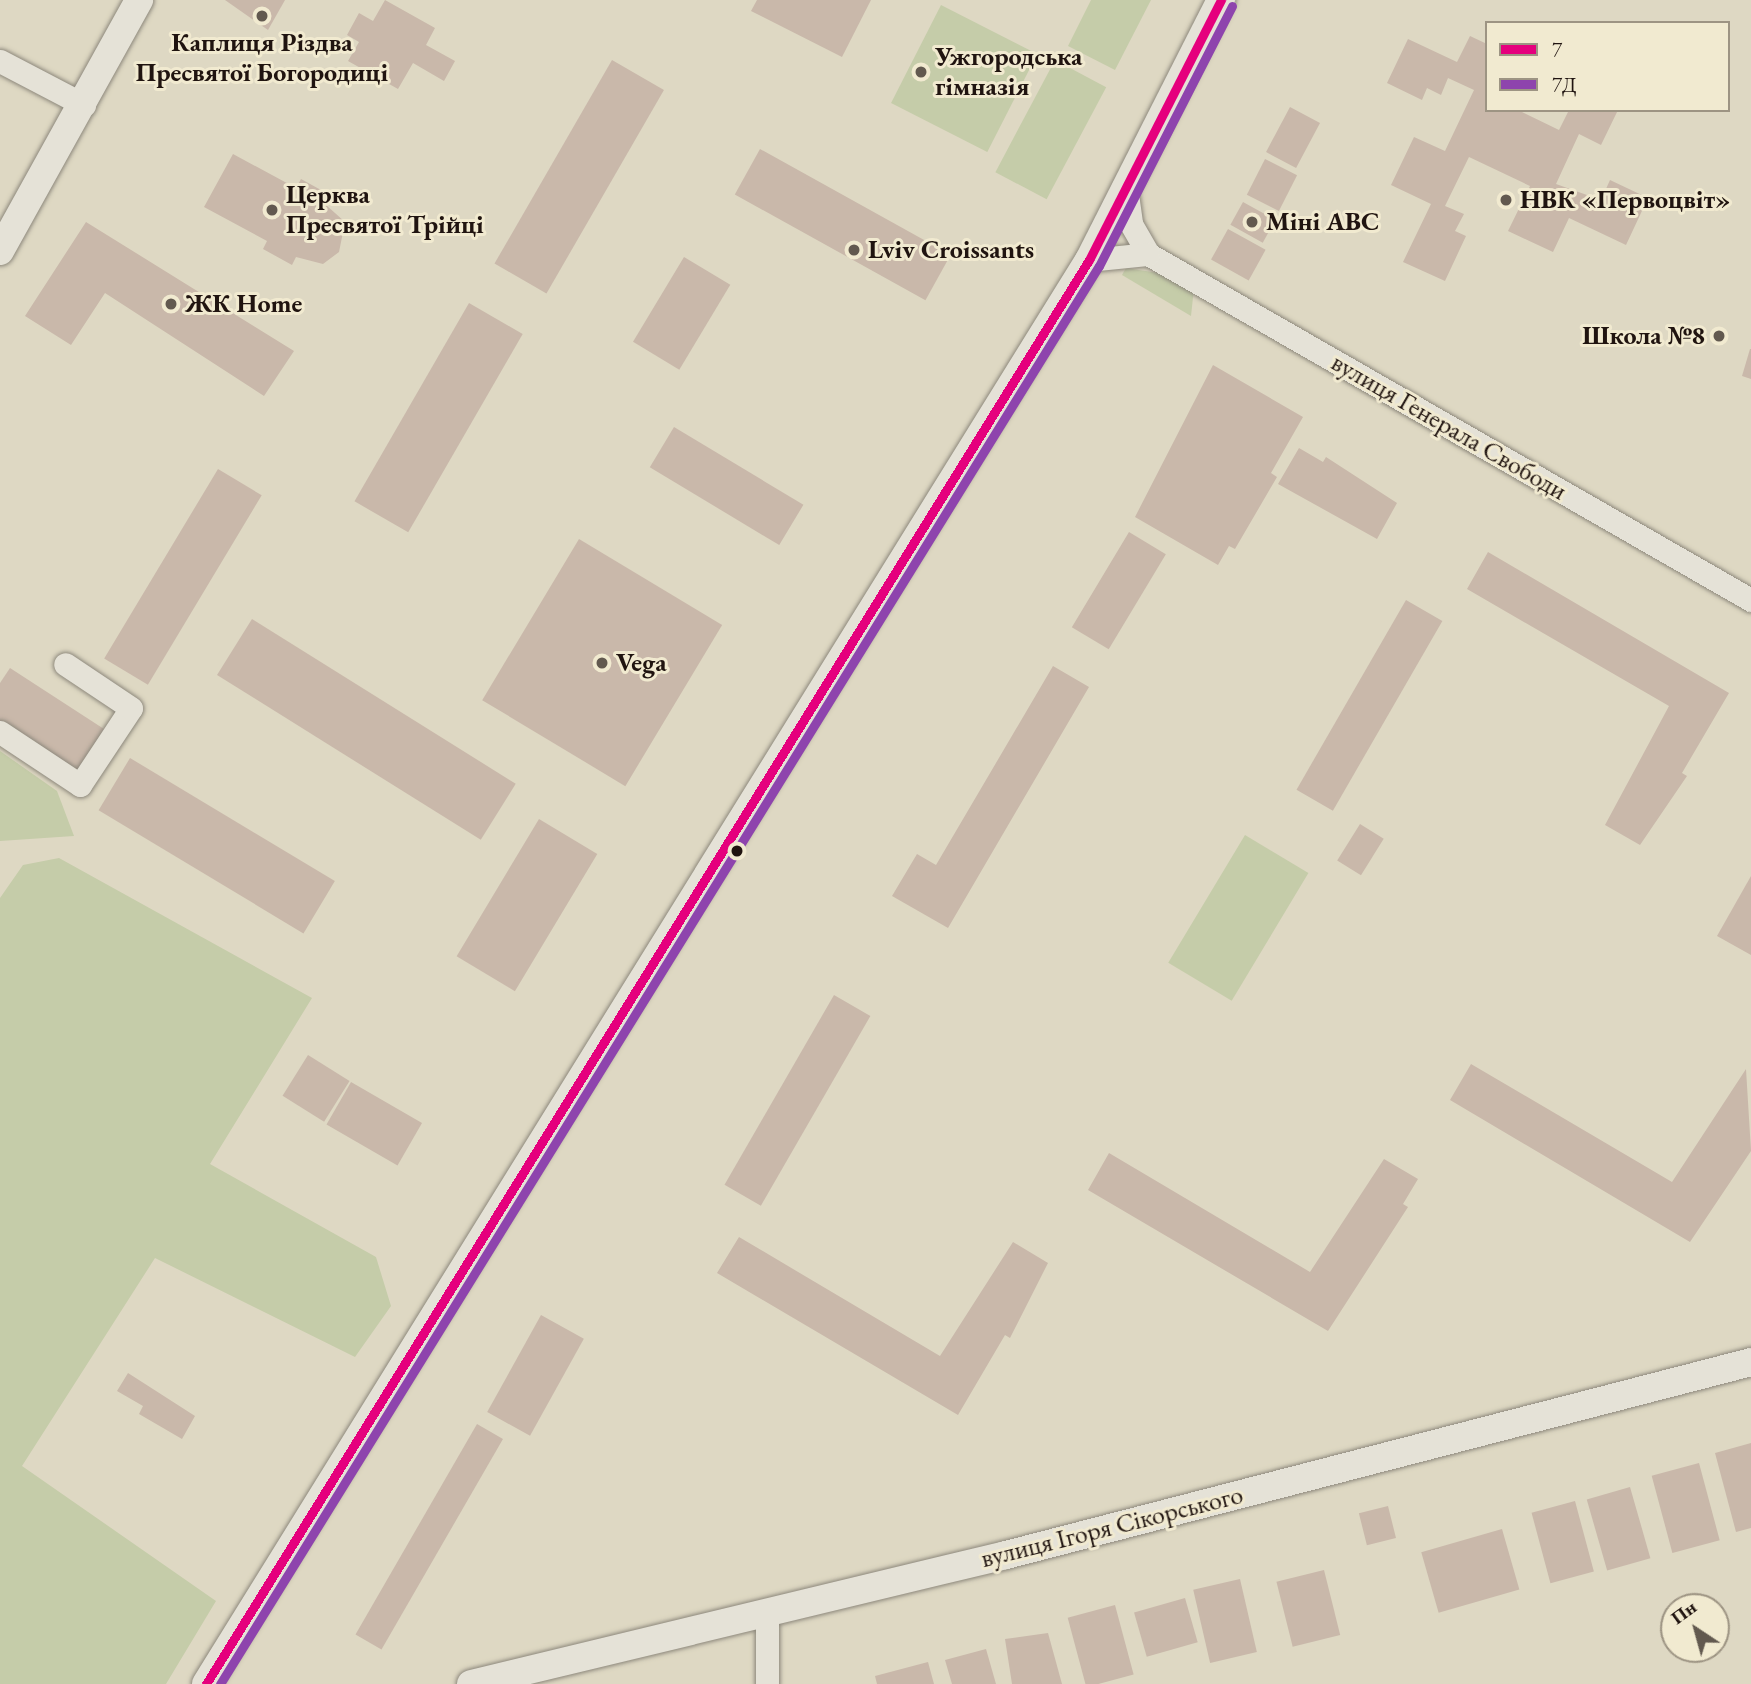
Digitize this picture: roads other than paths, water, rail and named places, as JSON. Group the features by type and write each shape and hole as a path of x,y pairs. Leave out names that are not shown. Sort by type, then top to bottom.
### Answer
{"street":[{"path":"0,251 84,105 139,0"},
{"path":"206,1684 1089,260 1127,194 1221,0"},
{"path":"0,61 84,105"},
{"path":"1089,260 1148,254 1131,224 1127,194"},
{"name":"вулиця Генерала Свободи","path":"1148,254 1751,600"},
{"path":"0,732 80,785 131,708 65,664"},
{"name":"вулиця Ігоря Сікорського","path":"471,1684 767,1613 1751,1362"},
{"path":"767,1613 767,1684"}],"place":[{"name":"Каплиця Різдва Пресвятої Богородиці","path":"262,16"},
{"name":"Ужгородська гімназія","path":"921,72"},
{"name":"НВК «Первоцвіт»","path":"1506,200"},
{"name":"Церква Пресвятої Трійці","path":"272,210"},
{"name":"Міні ABC","path":"1252,222"},
{"name":"Lviv Croissants","path":"854,250"},
{"name":"ЖК Home","path":"171,304"},
{"name":"Школа №8","path":"1719,336"},
{"name":"Vega","path":"602,663"}]}
